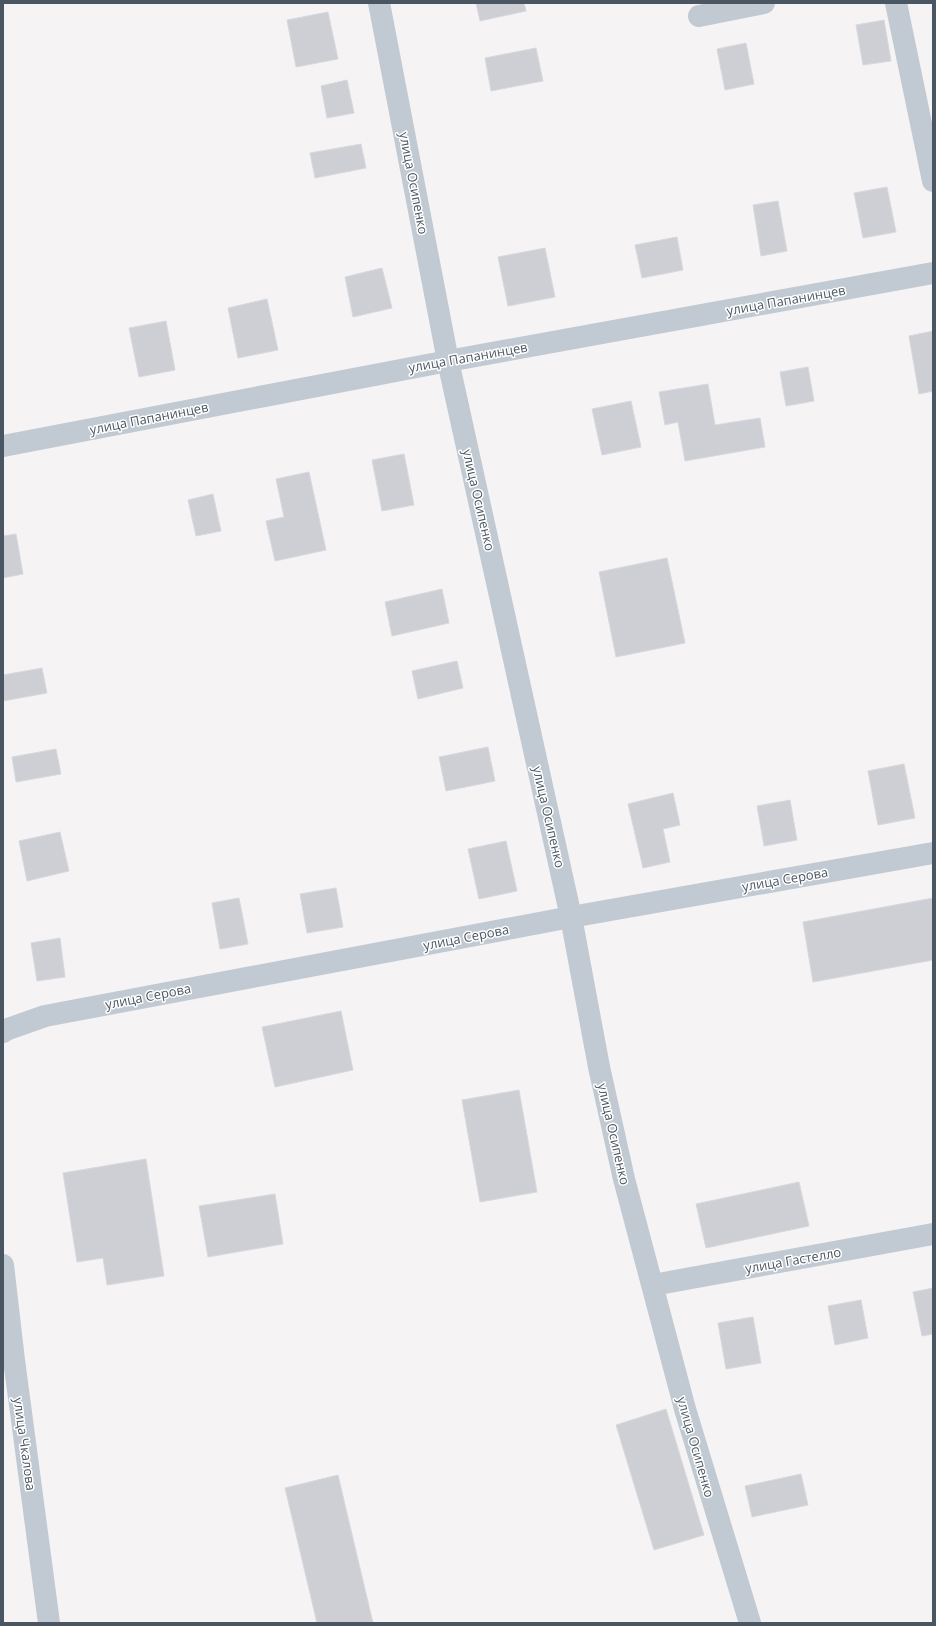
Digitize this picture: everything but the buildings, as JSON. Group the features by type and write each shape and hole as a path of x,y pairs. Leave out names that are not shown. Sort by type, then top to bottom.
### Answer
{"street":[{"name":"улица Осипенко","path":"378,3 448,361 571,917 599,1067 624,1179 685,1409 750,1623"},
{"path":"699,16 764,3"},
{"path":"896,3 933,181"},
{"name":"улица Папанинцев","path":"3,446 448,361 933,274"},
{"name":"улица Серова","path":"3,1032 45,1016 571,917 933,853"},
{"name":"улица Гастелло","path":"653,1286 933,1234"},
{"name":"улица Чкалова","path":"3,1265 9,1364 49,1623"}]}
